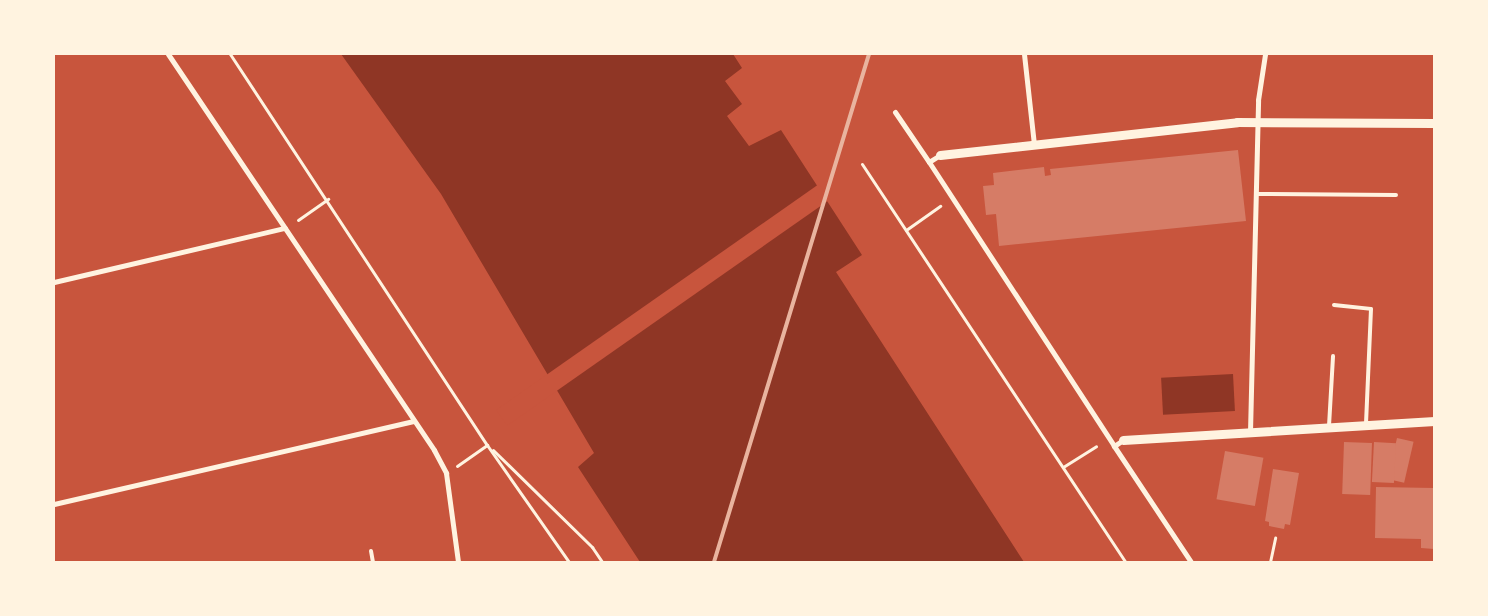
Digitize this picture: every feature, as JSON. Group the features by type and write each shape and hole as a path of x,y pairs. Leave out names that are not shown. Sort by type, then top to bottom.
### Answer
{"street":[{"path":"168,54 414,421 446,473 458,562"},
{"path":"1024,54 1034,144"},
{"path":"1250,432 1259,121 1264,54"},
{"path":"895,112 1191,562"},
{"path":"929,162 940,155 1259,121 1434,123"},
{"path":"54,282 285,228"},
{"path":"54,504 414,421"},
{"path":"1114,446 1123,440 1434,421"}],"lane":[{"path":"1257,194 1396,195"},
{"path":"1334,305 1371,309 1366,425"},
{"path":"1329,427 1333,356"},
{"path":"370,551 373,562"}],"path":[{"path":"230,54 328,199 487,445 569,562"},
{"path":"862,164 1125,562"},
{"path":"906,230 951,198"},
{"path":"285,228 328,199"},
{"path":"1063,467 1109,438"},
{"path":"446,473 487,445"},
{"path":"487,445 592,548 602,562"},
{"path":"1270,562 1275,538"}],"shaded area":[{"path":"341,54 733,54 742,68 725,81 742,104 727,116 749,146 781,130 862,255 836,272 1024,562 640,562 578,467 594,453 441,194"},
{"path":"1233,374 1235,411 1163,415 1161,378"}],"pier":[{"path":"819,184 830,200 507,426 496,410"}],"building":[{"path":"1238,150 1246,221 999,246 996,214 986,215 983,186 994,185 993,173 1044,167 1045,176 1051,175 1050,169"},
{"path":"1397,438 1414,442 1404,483 1388,479"},
{"path":"1344,442 1372,443 1370,495 1342,494"},
{"path":"1374,442 1396,443 1394,483 1372,482"},
{"path":"1225,451 1263,458 1255,506 1216,499"},
{"path":"1273,469 1299,473 1290,525 1285,524 1284,529 1269,526 1269,522 1265,521"},
{"path":"1376,487 1434,488 1434,549 1421,548 1421,539 1375,538"}],"railway":[{"path":"714,562 869,54"}]}
